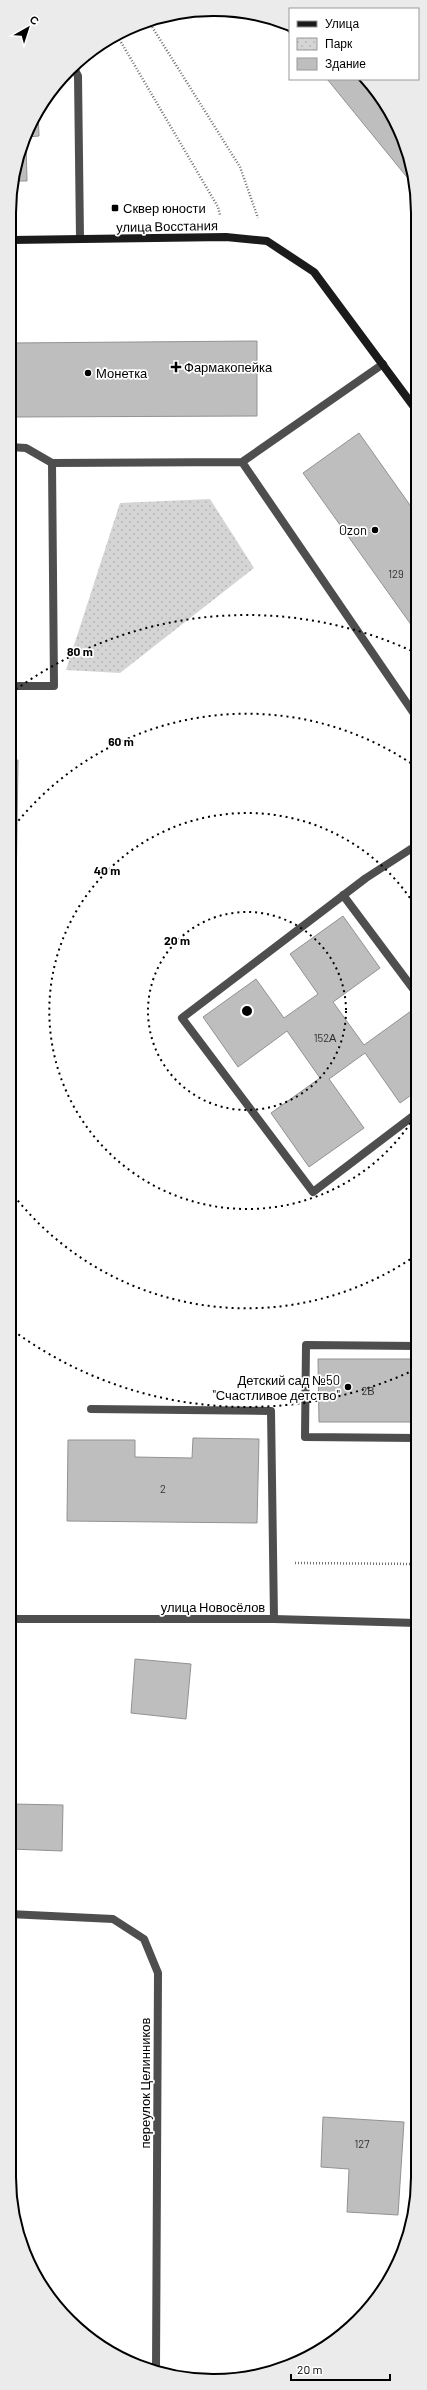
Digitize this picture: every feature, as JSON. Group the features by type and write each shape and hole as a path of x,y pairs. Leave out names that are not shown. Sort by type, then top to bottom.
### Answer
{"street":[{"path":"76,72 78,76 80,239"},
{"name":"улица Восстания","path":"16,240 226,237 267,241 314,272 411,403"},
{"path":"16,447 26,448 52,463 242,462 383,364"},
{"path":"242,462 411,709"},
{"path":"16,686 54,686 52,463"},
{"path":"411,849 343,896 182,1018 313,1192 411,1118"},
{"path":"343,896 411,986"},
{"path":"411,1346 306,1345 305,1437 411,1438"},
{"path":"92,1409 271,1411 274,1619"},
{"name":"улица Новосёлов","path":"16,1618 274,1619 411,1623"},
{"name":"переулок Целинников","path":"16,1914 113,1919 144,1939 158,1973 156,2366"}],"path":[{"path":"151,26 240,167 267,241"},
{"path":"119,40 218,207 226,237"},
{"path":"273,1563 411,1564"}],"green space":[{"path":"210,499 254,568 120,673 66,670 120,503"}],"building":[{"path":"328,80 359,80 362,83 378,104 391,126 401,150 407,178"},
{"path":"38,121 39,136 32,137"},
{"path":"26,149 27,181 19,181"},
{"path":"257,341 257,416 16,417 16,343"},
{"path":"359,433 411,507 411,625 303,473"},
{"path":"16,760 18,760 16,898"},
{"path":"343,916 380,968 333,1002 364,1045 411,1011 411,1095 400,1103 365,1053 329,1079 364,1128 309,1167 271,1113 320,1078 287,1031 238,1067 203,1017 256,979 284,1018 318,994 290,954"},
{"path":"318,1359 411,1359 411,1422 319,1422"},
{"path":"193,1438 259,1439 257,1523 67,1521 68,1440 135,1440 135,1457 192,1458"},
{"path":"135,1659 191,1664 186,1719 131,1713"},
{"path":"16,1804 63,1805 62,1851 16,1849"},
{"path":"323,2117 404,2122 398,2215 347,2212 349,2169 321,2167"}],"place":[{"name":"Сквер юности","path":"115,208"},
{"name":"Фармакопейка","path":"176,367"},
{"name":"Монетка","path":"88,373"},
{"name":"Ozon","path":"375,530"},
{"name":"Детский сад №50 \"Счастливое детство\"","path":"348,1387"}]}
